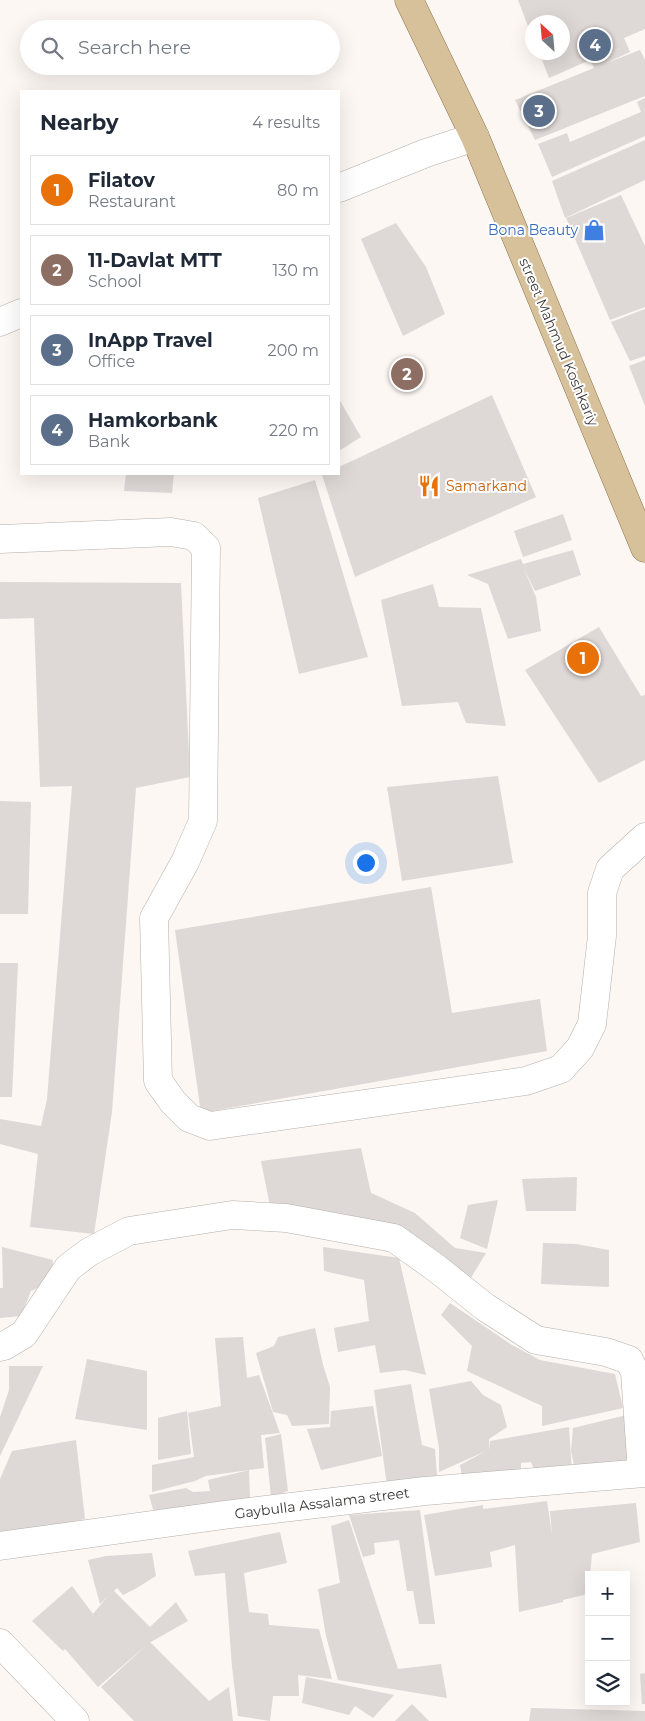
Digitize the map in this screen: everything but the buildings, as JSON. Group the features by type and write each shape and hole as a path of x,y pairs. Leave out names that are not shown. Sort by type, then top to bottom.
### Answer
{"main road":[{"name":"street Mahmud Koshkariy","path":"409,0 475,138 645,548"}],"street":[{"path":"340,188 426,153 475,138"},
{"path":"0,322 20,314"},
{"path":"0,539 171,532 194,536 206,548 202,821 185,862 154,918 158,1081 173,1102 189,1118 210,1126 526,1081 561,1069 580,1048 592,1024 602,936 602,893 610,869 645,837"},
{"path":"0,1347 24,1334 68,1268 89,1252 129,1231 232,1215 286,1218 394,1238 485,1307 536,1340 606,1352 629,1360 635,1372 644,1473"},
{"name":"Gaybulla Assalama street","path":"0,1546 425,1490 644,1473"},
{"path":"0,1643 75,1721"},
{"path":"0,1669 51,1721"}],"place":[{"name":"Hamkorbank","path":"595,45"},
{"name":"InApp Travel","path":"539,111"},
{"name":"Bona Beauty","path":"594,230"},
{"name":"11-Davlat MTT","path":"407,374"},
{"name":"Samarkand","path":"429,486"},
{"name":"Filatov","path":"583,658"}]}
